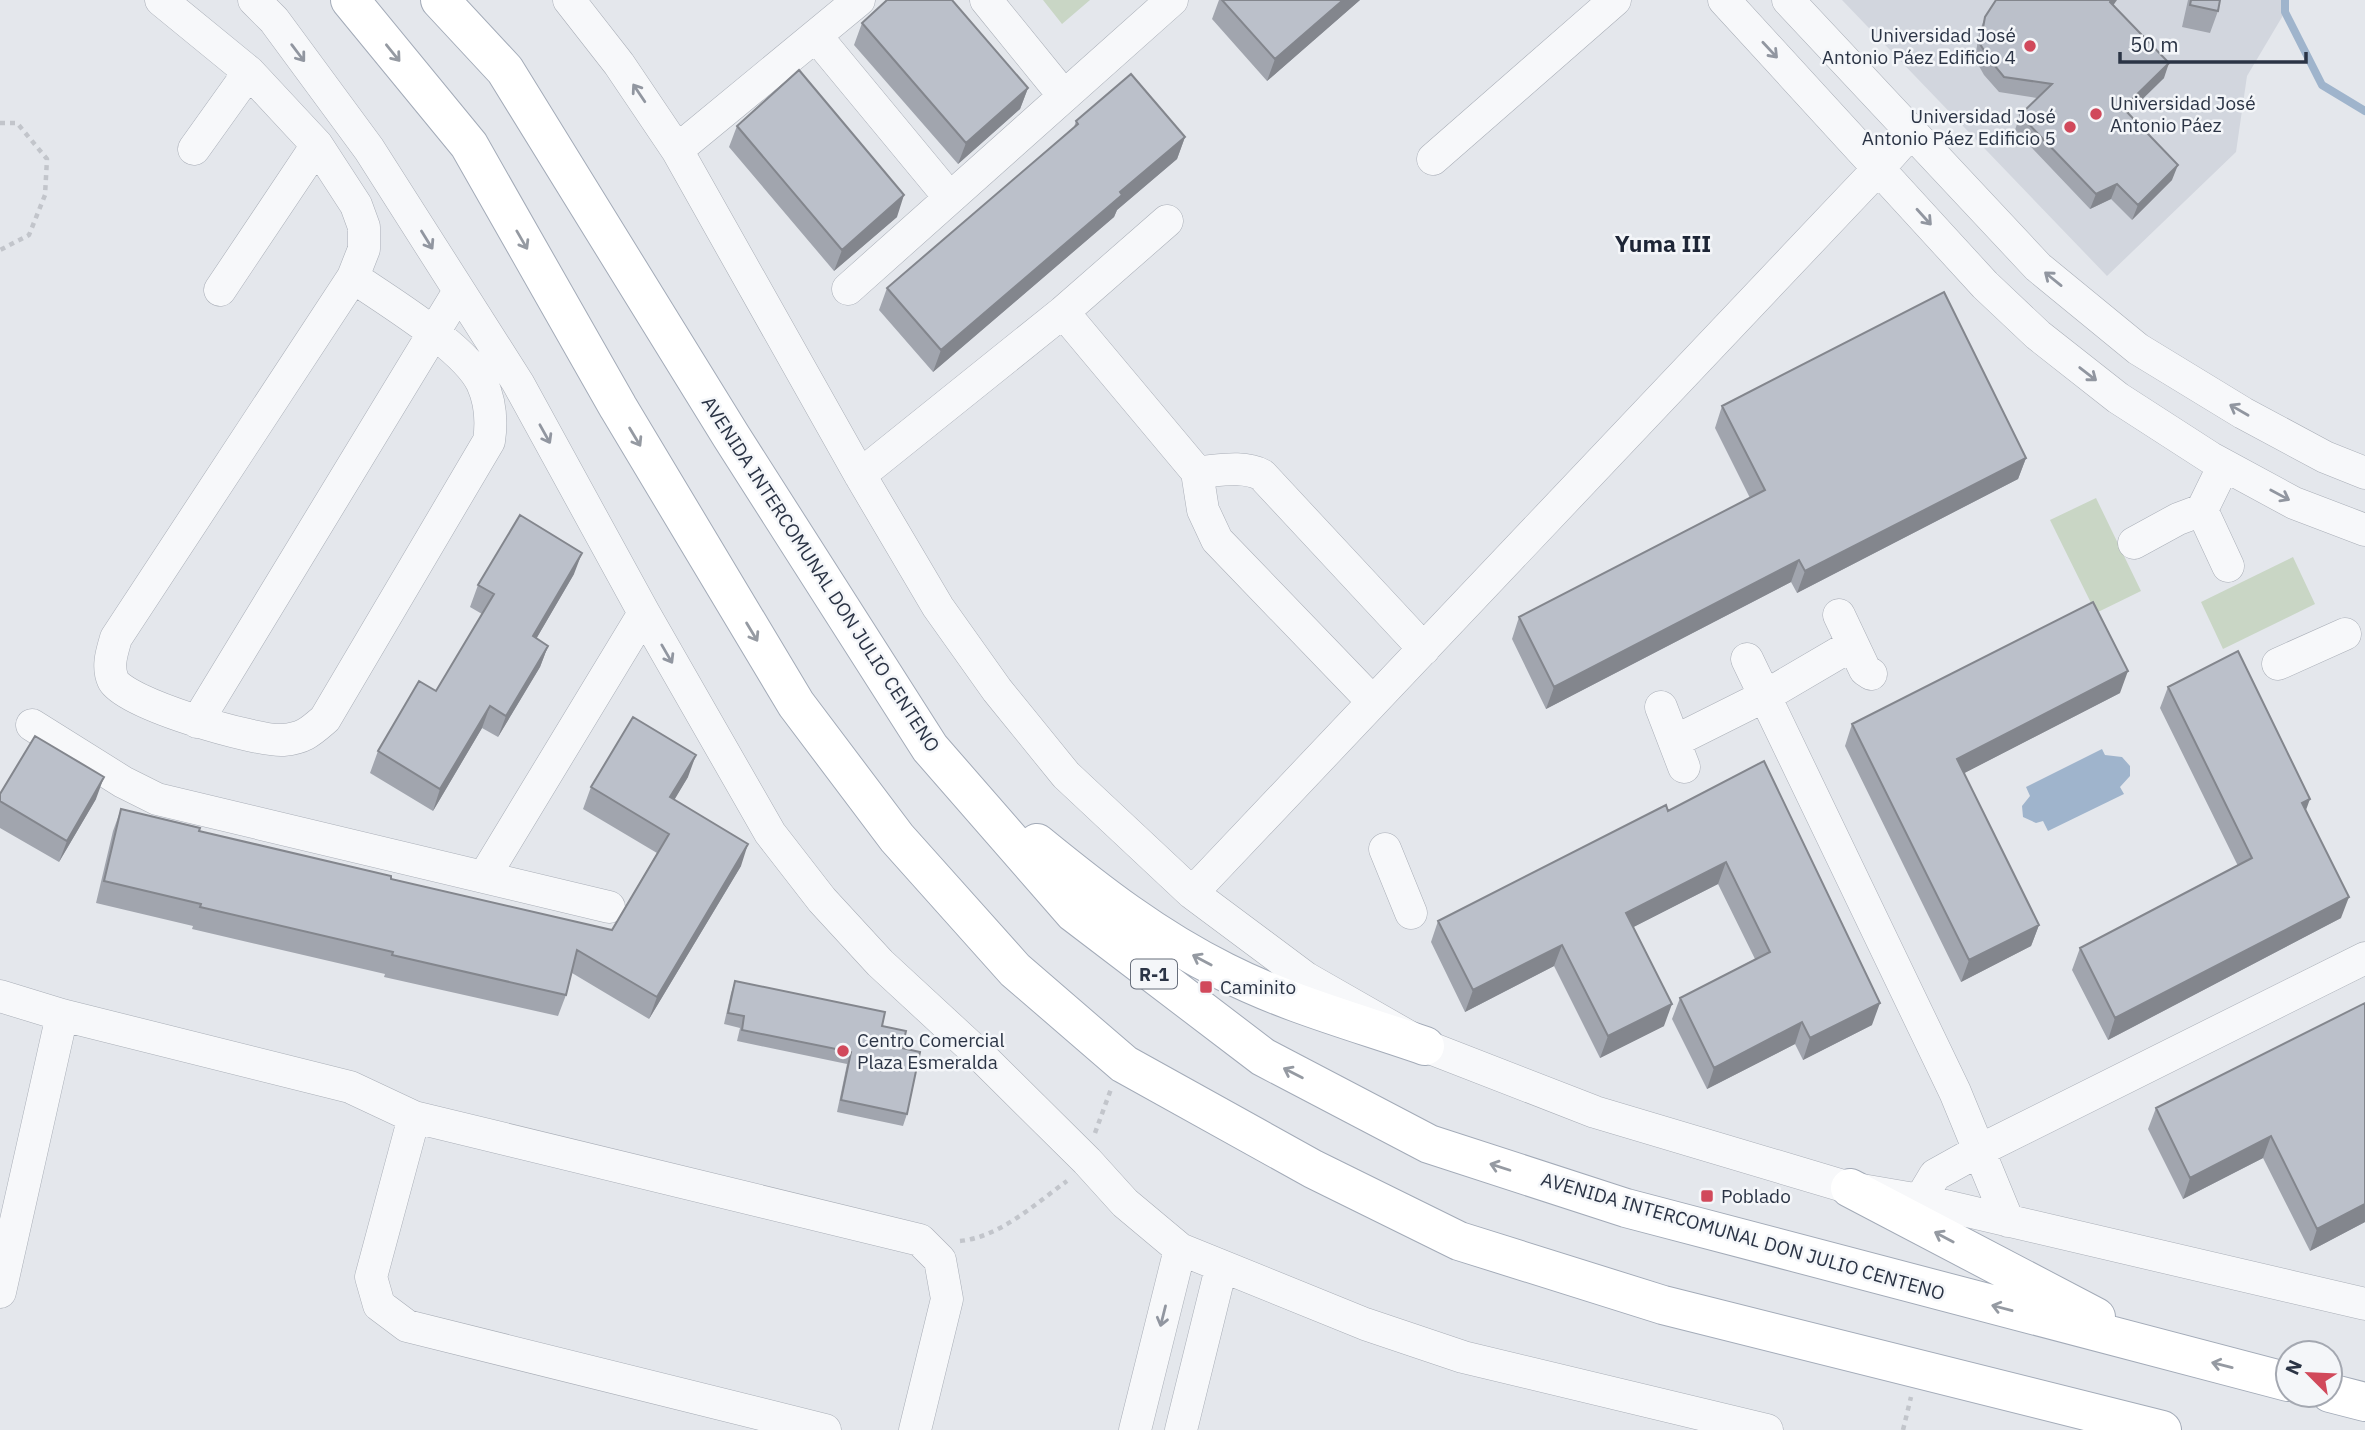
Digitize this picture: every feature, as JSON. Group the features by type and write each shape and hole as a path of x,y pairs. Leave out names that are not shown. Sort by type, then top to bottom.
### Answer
{"main road":[{"path":"350,0 469,145 618,407 796,704 897,838 1015,970 1124,1064 1313,1169 1459,1241 1663,1305 2162,1430"},
{"name":"AVENIDA INTERCOMUNAL DON JULIO CENTENO","path":"440,0 505,71 731,436 930,748 1074,913 1263,1057 1429,1144 1626,1208 2274,1378"},
{"path":"946,767 1107,900 1170,943 1265,991 1425,1046"},
{"path":"1850,1188 2157,1349"},
{"path":"2344,1397 2365,1402"}],"street":[{"path":"161,0 249,72 317,145 356,205 364,228 364,249 353,277 116,638 110,662 113,682 130,696 197,722 280,740 306,736 325,719 489,441 492,417 482,383 463,357 353,277"},
{"path":"254,0 274,20 369,149 517,383 770,833 822,900 880,963 985,1059 1077,1171 1125,1203 1180,1250 1365,1324 1463,1357 1767,1430"},
{"path":"569,0 620,64 677,150 860,475 938,607 997,690 1066,775 1192,893 1306,978 1425,1046 1595,1112 1850,1188 1920,1200 2365,1304"},
{"path":"677,150 859,0"},
{"path":"986,0 1065,96"},
{"path":"848,289 1172,0"},
{"path":"1724,0 1985,285 2038,335 2118,398 2224,465 2294,502 2365,530"},
{"path":"1788,0 2038,267 2138,349 2255,419 2325,457 2365,473"},
{"path":"1433,159 1623,5"},
{"path":"816,36 950,198"},
{"path":"194,149 249,72"},
{"path":"1192,893 1911,132"},
{"path":"220,290 317,145"},
{"path":"860,475 1063,313 1167,221"},
{"path":"197,722 459,291"},
{"path":"1063,313 1197,472 1203,510 1217,540 1373,702"},
{"path":"2134,543 2178,519 2202,510 2224,465"},
{"path":"1197,472 1243,469 1262,475 1424,649"},
{"path":"2202,510 2228,566"},
{"path":"484,877 644,613"},
{"path":"1839,615 1865,670 1871,674"},
{"path":"2278,664 2345,634"},
{"path":"1661,707 1680,754 1765,696 1853,645"},
{"path":"1747,659 1955,1091 2008,1221"},
{"path":"33,725 123,782 157,799 609,908"},
{"path":"1385,849 1411,913"},
{"path":"1920,1200 1935,1175 1980,1150 2365,958"},
{"path":"0,996 62,1015 350,1087 414,1117 920,1240 940,1260 947,1299 915,1430"},
{"path":"0,1292 62,1015"},
{"path":"414,1117 371,1278 379,1305 407,1326 825,1430"},
{"path":"1135,1430 1180,1250"},
{"path":"1181,1430 1221,1268"}],"path":[{"path":"0,122 17,122 47,159 45,195 29,235 0,250"},
{"path":"920,1240 948,1242 976,1239 1001,1227 1077,1171 1106,1098 1124,1064"}],"shaded area":[{"name":"Universidad José Antonio Páez","path":"1842,0 2285,0 2285,12 2247,76 2236,152 2107,276"}],"green space":[{"path":"1043,0 1090,0 1062,24"},
{"path":"2096,498 2141,591 2096,613 2050,520"},
{"path":"2293,557 2315,604 2223,649 2201,602"}],"water":[{"path":"2102,749 2105,755 2122,757 2130,766 2130,776 2120,787 2124,794 2048,831 2043,821 2036,823 2023,817 2022,806 2030,796 2026,787"}],"building":[{"path":"887,0 952,0 1028,88 966,143 862,23"},
{"path":"1222,0 1343,0 1275,59"},
{"path":"1996,0 2111,0 2169,63 2123,108 2178,165 2138,205 2117,184 2096,194 2020,115 2052,84 2004,77 1990,60 1980,44 1985,17"},
{"path":"2191,0 2220,0 2218,11 2190,5"},
{"path":"799,70 904,195 842,250 737,126"},
{"path":"1131,74 1185,137 1120,192 1122,195 941,350 887,288 1078,124 1076,121"},
{"path":"1944,292 2026,458 1805,571 1799,560 1554,687 1519,617 1765,490 1722,406"},
{"path":"520,515 582,553 533,636 548,646 506,716 490,706 440,789 378,751 419,681 436,691 494,594 478,585"},
{"path":"2093,602 2128,671 1957,759 2039,925 1969,960 1852,724"},
{"path":"2238,651 2310,799 2302,803 2349,897 2115,1018 2080,948 2252,858 2168,687"},
{"path":"633,717 696,755 670,797 748,844 657,997 577,950 566,995 392,955 393,952 200,907 201,904 104,881 121,809 200,828 199,831 391,876 391,879 612,930 669,834 591,787"},
{"path":"35,736 104,777 67,841 0,801 0,794"},
{"path":"1764,761 1880,1003 1810,1038 1802,1022 1714,1068 1680,998 1770,952 1726,862 1626,913 1672,1004 1608,1036 1562,945 1473,990 1438,921 1666,805 1668,811"},
{"name":"Centro Comercial Plaza Esmeralda","path":"735,981 885,1012 882,1026 906,1031 902,1048 920,1052 907,1114 841,1100 851,1052 742,1030 744,1016 728,1013"},
{"path":"2365,1003 2365,1204 2317,1229 2271,1136 2190,1178 2156,1108"}],"waterway":[{"path":"2285,0 2285,12 2322,85 2365,111"}],"place":[{"name":"Universidad José Antonio Páez Edificio 4","path":"2030,46"},
{"name":"Universidad José Antonio Páez","path":"2096,114"},
{"name":"Universidad José Antonio Páez Edificio 5","path":"2070,127"},
{"name":"Caminito","path":"1206,987"},
{"name":"Centro Comercial Plaza Esmeralda","path":"843,1051"},
{"name":"Poblado","path":"1707,1196"}],"district":[{"name":"Yuma III","path":"1663,243"}]}
